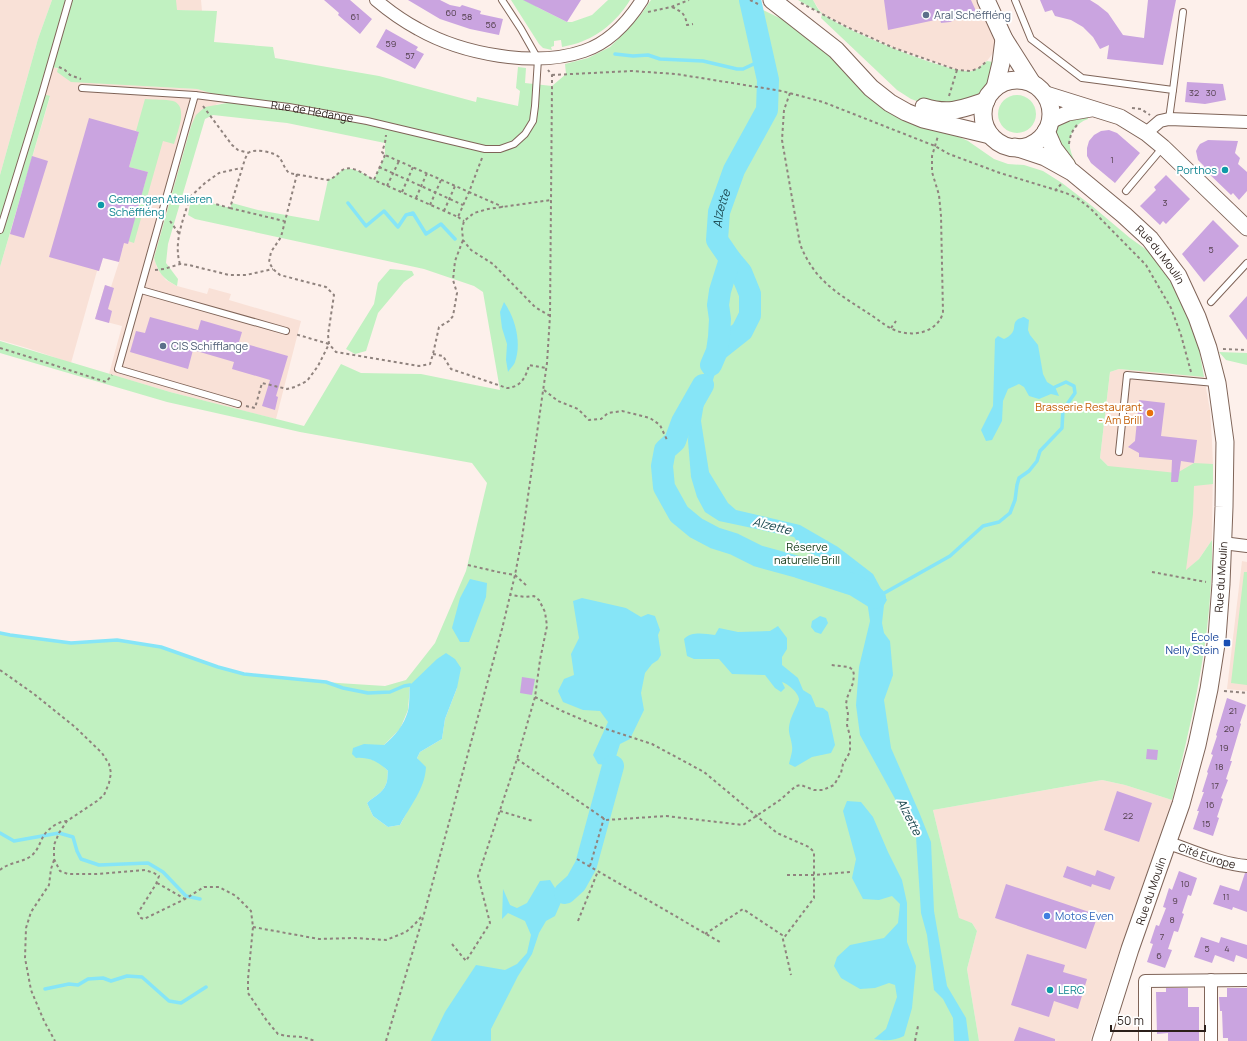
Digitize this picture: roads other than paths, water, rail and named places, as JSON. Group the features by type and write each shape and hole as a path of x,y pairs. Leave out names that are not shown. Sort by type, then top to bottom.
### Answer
{"main road":[{"path":"772,0 836,50 871,88 890,103 923,119 990,135"},
{"path":"779,0 793,6 819,22 844,44 895,95 910,103 945,112 964,108 990,94 1003,83 1013,80 1023,80 1038,88"},
{"path":"988,1 1004,39 1048,102 1050,111 1048,126 1054,149 1072,172"},
{"path":"1004,39 1001,63 983,109 983,118 990,135 1006,146 1024,147 1033,144 1040,138 1048,126"},
{"path":"1015,147 1045,157 1072,172"},
{"name":"Rue du Moulin","path":"1072,172 1124,214 1150,239 1178,276 1197,317 1208,348 1217,383 1225,442 1221,584 1217,638 1209,689 1197,745 1181,804 1130,949 1102,1041"}],"street":[{"path":"376,0 394,15 420,30 448,42 505,57 538,59 569,55 585,51 606,40 624,24 639,5"},
{"path":"1038,88 1092,109 1120,117 1146,132 1247,228"},
{"path":"1048,126 1068,113 1092,109"},
{"path":"1146,132 1165,120 1247,122"},
{"path":"1223,543 1247,546"},
{"name":"Cité Europe","path":"1168,843 1222,861 1247,866"},
{"path":"1211,980 1211,1041"},
{"path":"1146,1041 1145,981 1247,980"}],"lane":[{"path":"0,230 69,0"},
{"path":"502,0 538,59"},
{"path":"1015,0 1031,39 1082,78 1173,90"},
{"path":"1165,120 1173,90 1183,12"},
{"name":"Rue de Hédange","path":"82,88 195,95 289,107 387,126 485,149 500,149 514,144 526,134 533,121 538,59"},
{"path":"195,95 118,369 238,404"},
{"path":"1126,191 1163,147"},
{"path":"1211,302 1247,263"},
{"path":"141,290 286,331"},
{"path":"1119,452 1127,375 1217,383"}],"water":[{"path":"744,0 757,0 768,80"},
{"path":"504,302 514,323 518,346 515,362 508,372 506,360 507,344 502,328 500,312"},
{"path":"1024,317 1029,320 1028,330 1038,345 1043,374 1047,382 1055,387 1059,396 1051,394 1039,399 1029,396 1024,387 1019,384 1008,389 1003,401 1002,421 992,440 986,441 981,430 993,406 995,339 998,336 1004,339 1012,334 1015,322"},
{"path":"742,331 721,354 713,380 706,392 701,421 709,472 728,503 736,510 800,525 838,547 873,574 887,600 884,605 882,623 884,633 890,641 893,675 884,700 891,748 931,842 934,911 947,986 966,1018 969,1041 954,1041 953,1018 943,999 934,990 927,935 921,913 916,837 860,735 856,705 859,667 870,621 867,601 854,585 826,560 803,550 794,537 719,521 705,512 697,497 691,477 688,441 689,423 694,400 704,377 704,368 719,337"},
{"path":"470,579 487,583 486,597 469,642 460,642 452,628 460,598"},
{"path":"582,598 626,608 641,617 648,614 655,616 660,630 658,635 661,655 645,673 641,693 644,710 630,739 620,744 613,766 598,764 593,755 608,722 600,711 583,710 563,702 558,691 564,679 574,675 571,654 579,638 573,601"},
{"path":"820,616 826,618 828,623 821,634 815,632 811,627 812,621"},
{"path":"778,626 787,638 787,649 782,657 782,665 798,678 803,690 811,695 816,707 823,708 828,712 835,745 831,753 812,757 795,767 789,764 792,753 792,743 789,726 799,699 795,691 790,686 782,682 785,688 781,692 775,688 765,675 732,674 719,659 694,659 687,656 684,639 687,636 694,634 715,635 719,628 738,632 770,631"},
{"path":"446,653 455,659 461,668 457,688 445,719 442,739 420,752 417,758 426,767 423,783 400,825 388,827 373,816 367,803 385,787 388,771 374,761 365,758 356,758 352,754 353,748 364,744 384,745 392,738 402,726 408,711 410,685 437,659"},
{"path":"847,801 861,802 873,817 902,880 907,903 907,942 916,966 912,1008 904,1036 893,1040 874,1039 886,1029 897,997 895,985 889,983 875,988 860,989 841,978 834,966 837,957 850,945 884,938 898,923 900,904 892,896 879,900 863,899 852,878 856,859 843,811"},
{"path":"550,880 555,888 565,893 555,916 546,921 539,933 532,954 518,976 491,1029 491,1041 431,1041 445,1012 476,965 505,970 517,964 527,953 531,935 525,921 508,913 502,919 503,889 510,905 517,908 527,903 540,881"}],"waterway":[{"name":"Alzette","path":"711,365 717,351 719,337 720,319 718,305 720,291 730,259 717,240 719,212 734,170 767,110 768,80 750,0"},
{"path":"615,54 633,56 648,55 660,59 703,61 737,69 743,69 764,59"},
{"path":"348,203 366,226 384,211 398,227 406,215 413,213 426,234 441,224 455,239"},
{"path":"718,350 742,331 750,315 750,294 741,272 730,259"},
{"path":"879,596 950,556 983,526 999,522 1010,513 1015,500 1019,478 1029,471 1037,461 1040,451 1062,428 1063,410 1075,393 1074,386 1066,382 1055,387"},
{"path":"703,385 682,422 675,441 665,450 662,466 664,487 679,514 696,528 715,538 734,544 758,556 854,585 875,598"},
{"path":"0,633 71,643 117,640 161,647 218,667 244,674 326,682 343,688 368,693 390,692 410,685"},
{"path":"565,893 576,883 586,865 613,766"},
{"path":"0,833 14,841 59,833 73,837 81,859 99,865 148,863 163,872 186,896 200,899"},
{"path":"45,989 69,984 78,985 88,979 103,978 111,981 127,976 142,977 169,1001 181,1003 206,987"}],"place":[{"name":"Aral Schëffléng","path":"926,15"},
{"name":"Porthos","path":"1225,170"},
{"name":"Gemengen Atelieren Schëffléng","path":"101,205"},
{"name":"CIS Schifflange","path":"163,346"},
{"name":"Brasserie Restaurant - Am Brill","path":"1150,413"},
{"name":"École Nelly Stein","path":"1227,643"},
{"name":"Motos Even","path":"1047,916"},
{"name":"LERC","path":"1050,990"}],"park label":[{"name":"Réserve naturelle Brill","path":"807,553"}]}
